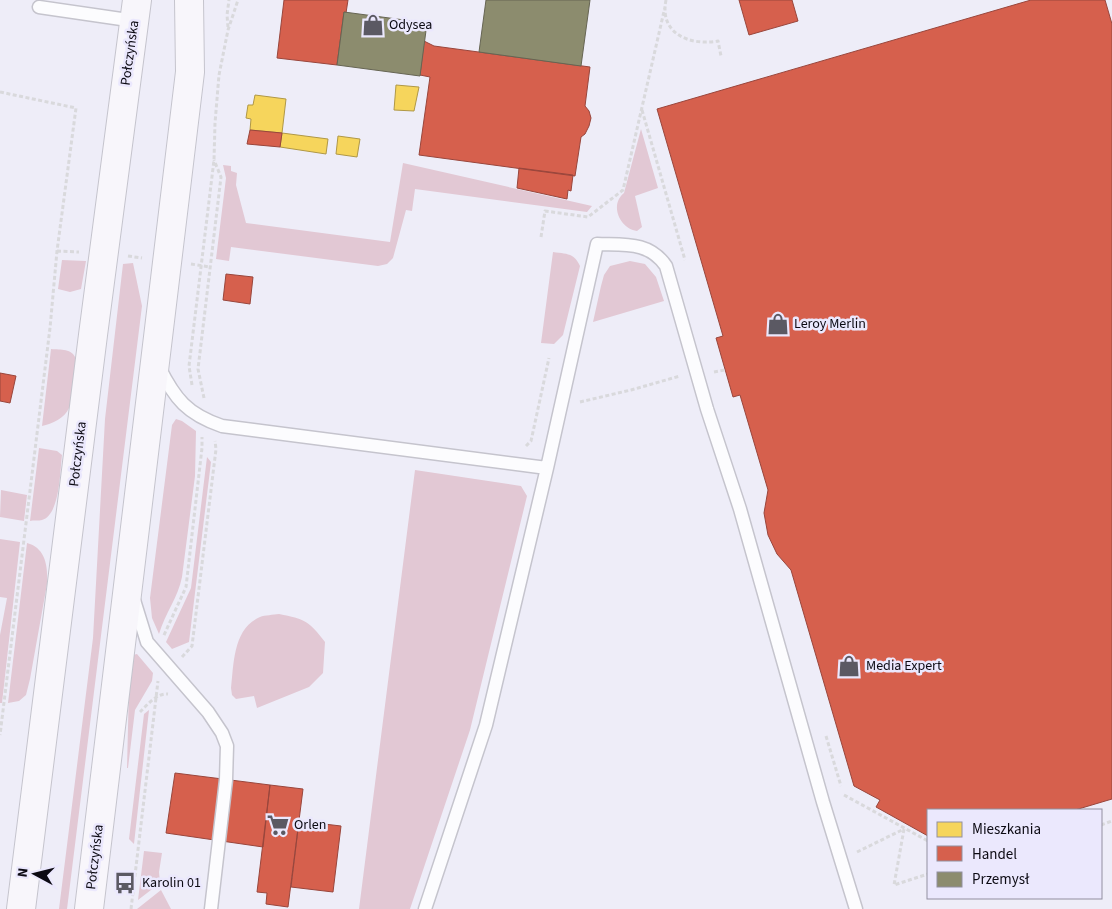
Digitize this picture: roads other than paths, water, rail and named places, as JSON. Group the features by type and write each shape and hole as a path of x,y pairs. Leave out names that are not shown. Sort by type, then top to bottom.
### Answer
{"main road":[{"name":"Połczyńska","path":"89,909 190,72 189,0"},
{"name":"Połczyńska","path":"21,909 94,326 136,11"}],"lane":[{"path":"39,7 136,11"},
{"path":"425,909 486,726 547,468 597,244 637,245 660,258 666,266 740,509 856,909"},
{"path":"156,359 167,383 180,402 199,417 222,426 547,468"},
{"path":"129,585 147,642 208,712 222,733 227,746 226,780 211,909"},
{"path":"432,909 438,874"}],"place":[{"name":"Odysea","path":"373,25"},
{"name":"Leroy Merlin","path":"778,324"},
{"name":"Media Expert","path":"849,666"},
{"name":"Orlen","path":"278,825"},
{"name":"Karolin 01","path":"125,883"}]}
